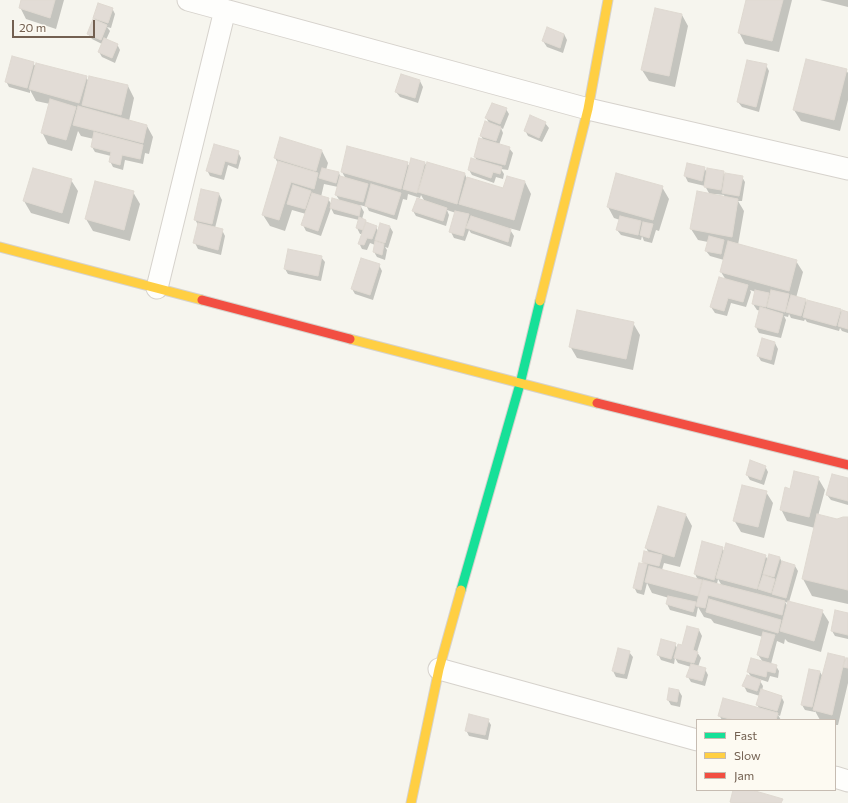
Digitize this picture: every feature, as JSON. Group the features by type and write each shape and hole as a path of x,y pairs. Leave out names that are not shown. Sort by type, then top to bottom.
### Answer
{"street":[{"path":"188,0 588,109 848,169"},
{"path":"411,803 439,669 520,384 588,109 608,0"},
{"path":"157,288 225,10"},
{"path":"0,247 520,384 848,465"},
{"path":"439,669 696,740"},
{"path":"836,778 848,781"}],"building":[{"path":"21,0 55,0 50,18 19,8"},
{"path":"746,0 783,0 772,41 738,33"},
{"path":"98,3 113,8 108,23 93,18"},
{"path":"655,8 682,14 669,76 641,70"},
{"path":"93,19 107,25 101,40 87,34"},
{"path":"547,27 564,34 560,48 542,41"},
{"path":"104,38 118,44 112,58 98,52"},
{"path":"12,56 34,62 27,88 5,82"},
{"path":"806,59 847,69 834,120 793,110"},
{"path":"747,60 767,64 756,107 737,102"},
{"path":"36,63 87,76 79,103 29,89"},
{"path":"401,74 420,80 415,98 395,92"},
{"path":"89,76 128,85 121,115 82,105"},
{"path":"50,99 76,107 66,140 41,133"},
{"path":"492,103 507,108 500,124 485,118"},
{"path":"78,106 147,125 143,143 73,125"},
{"path":"530,115 546,122 539,138 524,131"},
{"path":"485,121 501,127 496,141 480,136"},
{"path":"94,132 143,145 140,159 122,155 120,165 109,162 111,152 91,147"},
{"path":"280,137 322,150 316,171 274,158"},
{"path":"479,138 510,147 505,165 474,157"},
{"path":"214,144 239,151 236,164 225,161 221,175 206,171"},
{"path":"347,146 408,162 401,189 341,172"},
{"path":"411,158 425,162 417,193 403,189"},
{"path":"471,158 502,167 500,174 493,172 491,178 468,170"},
{"path":"278,161 318,173 314,189 291,182 279,220 262,215"},
{"path":"427,162 465,173 457,204 418,192"},
{"path":"687,163 705,167 702,181 684,176"},
{"path":"33,168 72,179 62,213 23,201"},
{"path":"322,168 339,172 336,183 319,178"},
{"path":"707,168 724,171 721,190 704,187"},
{"path":"616,173 663,186 653,220 607,207"},
{"path":"725,173 743,176 739,196 722,193"},
{"path":"340,176 368,184 363,202 335,195"},
{"path":"507,176 525,181 514,220 459,204 467,177 503,188"},
{"path":"95,181 134,191 124,230 85,219"},
{"path":"371,184 401,193 394,215 365,206"},
{"path":"293,185 311,191 305,209 287,204"},
{"path":"201,189 219,193 212,224 194,220"},
{"path":"697,191 738,199 732,237 690,229"},
{"path":"312,193 329,198 318,231 301,225"},
{"path":"332,198 361,206 359,216 330,208"},
{"path":"417,198 447,208 443,221 412,211"},
{"path":"455,211 469,214 463,236 449,232"},
{"path":"471,216 511,229 508,242 466,228"},
{"path":"620,216 641,221 638,235 616,230"},
{"path":"359,217 366,220 363,230 356,228"},
{"path":"366,222 377,226 372,239 367,238 364,245 358,244"},
{"path":"643,222 653,224 649,238 640,235"},
{"path":"198,223 223,229 218,250 193,243"},
{"path":"380,223 390,226 385,243 375,240"},
{"path":"709,236 724,240 721,254 705,251"},
{"path":"375,241 384,244 382,255 373,252"},
{"path":"728,241 797,260 789,291 720,272"},
{"path":"288,249 322,256 318,276 284,269"},
{"path":"361,258 380,264 370,295 351,289"},
{"path":"719,277 748,285 743,302 728,298 724,311 710,307"},
{"path":"755,290 769,293 766,307 752,304"},
{"path":"771,290 789,294 785,312 767,307"},
{"path":"791,295 806,299 801,316 786,312"},
{"path":"807,300 841,309 836,326 803,317"},
{"path":"760,307 783,314 778,333 755,327"},
{"path":"577,310 634,322 626,359 569,347"},
{"path":"842,310 848,312 848,329 838,326"},
{"path":"762,338 775,342 771,360 757,356"},
{"path":"750,460 766,466 761,480 746,475"},
{"path":"794,471 819,477 809,517 780,510 785,487 790,489"},
{"path":"832,474 848,478 848,501 826,495"},
{"path":"742,485 767,491 758,527 733,521"},
{"path":"658,506 686,514 674,557 645,548"},
{"path":"817,514 837,519 848,517 848,590 802,579"},
{"path":"702,541 723,547 714,580 694,574"},
{"path":"726,543 766,555 757,589 716,578"},
{"path":"644,551 662,555 659,566 642,562"},
{"path":"769,554 780,557 774,577 763,574"},
{"path":"782,561 795,565 786,598 772,594"},
{"path":"639,563 647,564 641,590 633,588"},
{"path":"649,566 702,580 698,596 645,582"},
{"path":"763,575 775,579 771,593 758,589"},
{"path":"703,580 785,601 782,615 708,595 705,608 696,606"},
{"path":"668,596 696,602 693,612 666,604"},
{"path":"709,599 781,620 778,633 706,612"},
{"path":"788,601 823,610 814,641 780,631"},
{"path":"835,610 848,613 848,635 831,631"},
{"path":"687,626 699,629 693,650 698,652 694,663 674,658 678,644 682,645"},
{"path":"763,632 775,635 768,658 757,655"},
{"path":"661,639 676,643 671,659 657,655"},
{"path":"618,648 630,651 624,674 612,671"},
{"path":"828,653 845,657 832,715 813,710"},
{"path":"751,658 777,665 775,673 767,671 766,677 747,672"},
{"path":"846,658 848,658 848,668 843,667"},
{"path":"691,664 706,668 702,681 686,677"},
{"path":"809,669 820,671 812,707 801,705"},
{"path":"747,675 761,680 757,691 742,686"},
{"path":"669,688 679,690 677,702 667,700"},
{"path":"761,689 782,696 777,711 756,705"},
{"path":"723,698 778,713 776,719 730,719 718,716"},
{"path":"469,714 489,719 485,735 465,731"},
{"path":"733,791 755,791 783,799 781,803 730,802"}],"traffic: fast":[{"path":"461,590 520,384 540,301"}],"traffic: slow":[{"path":"540,301 588,109 608,0"},
{"path":"0,247 202,300"},
{"path":"350,339 597,403"},
{"path":"411,803 439,669 461,590"}],"traffic: jam":[{"path":"202,300 350,339"},
{"path":"597,403 848,465"}]}
